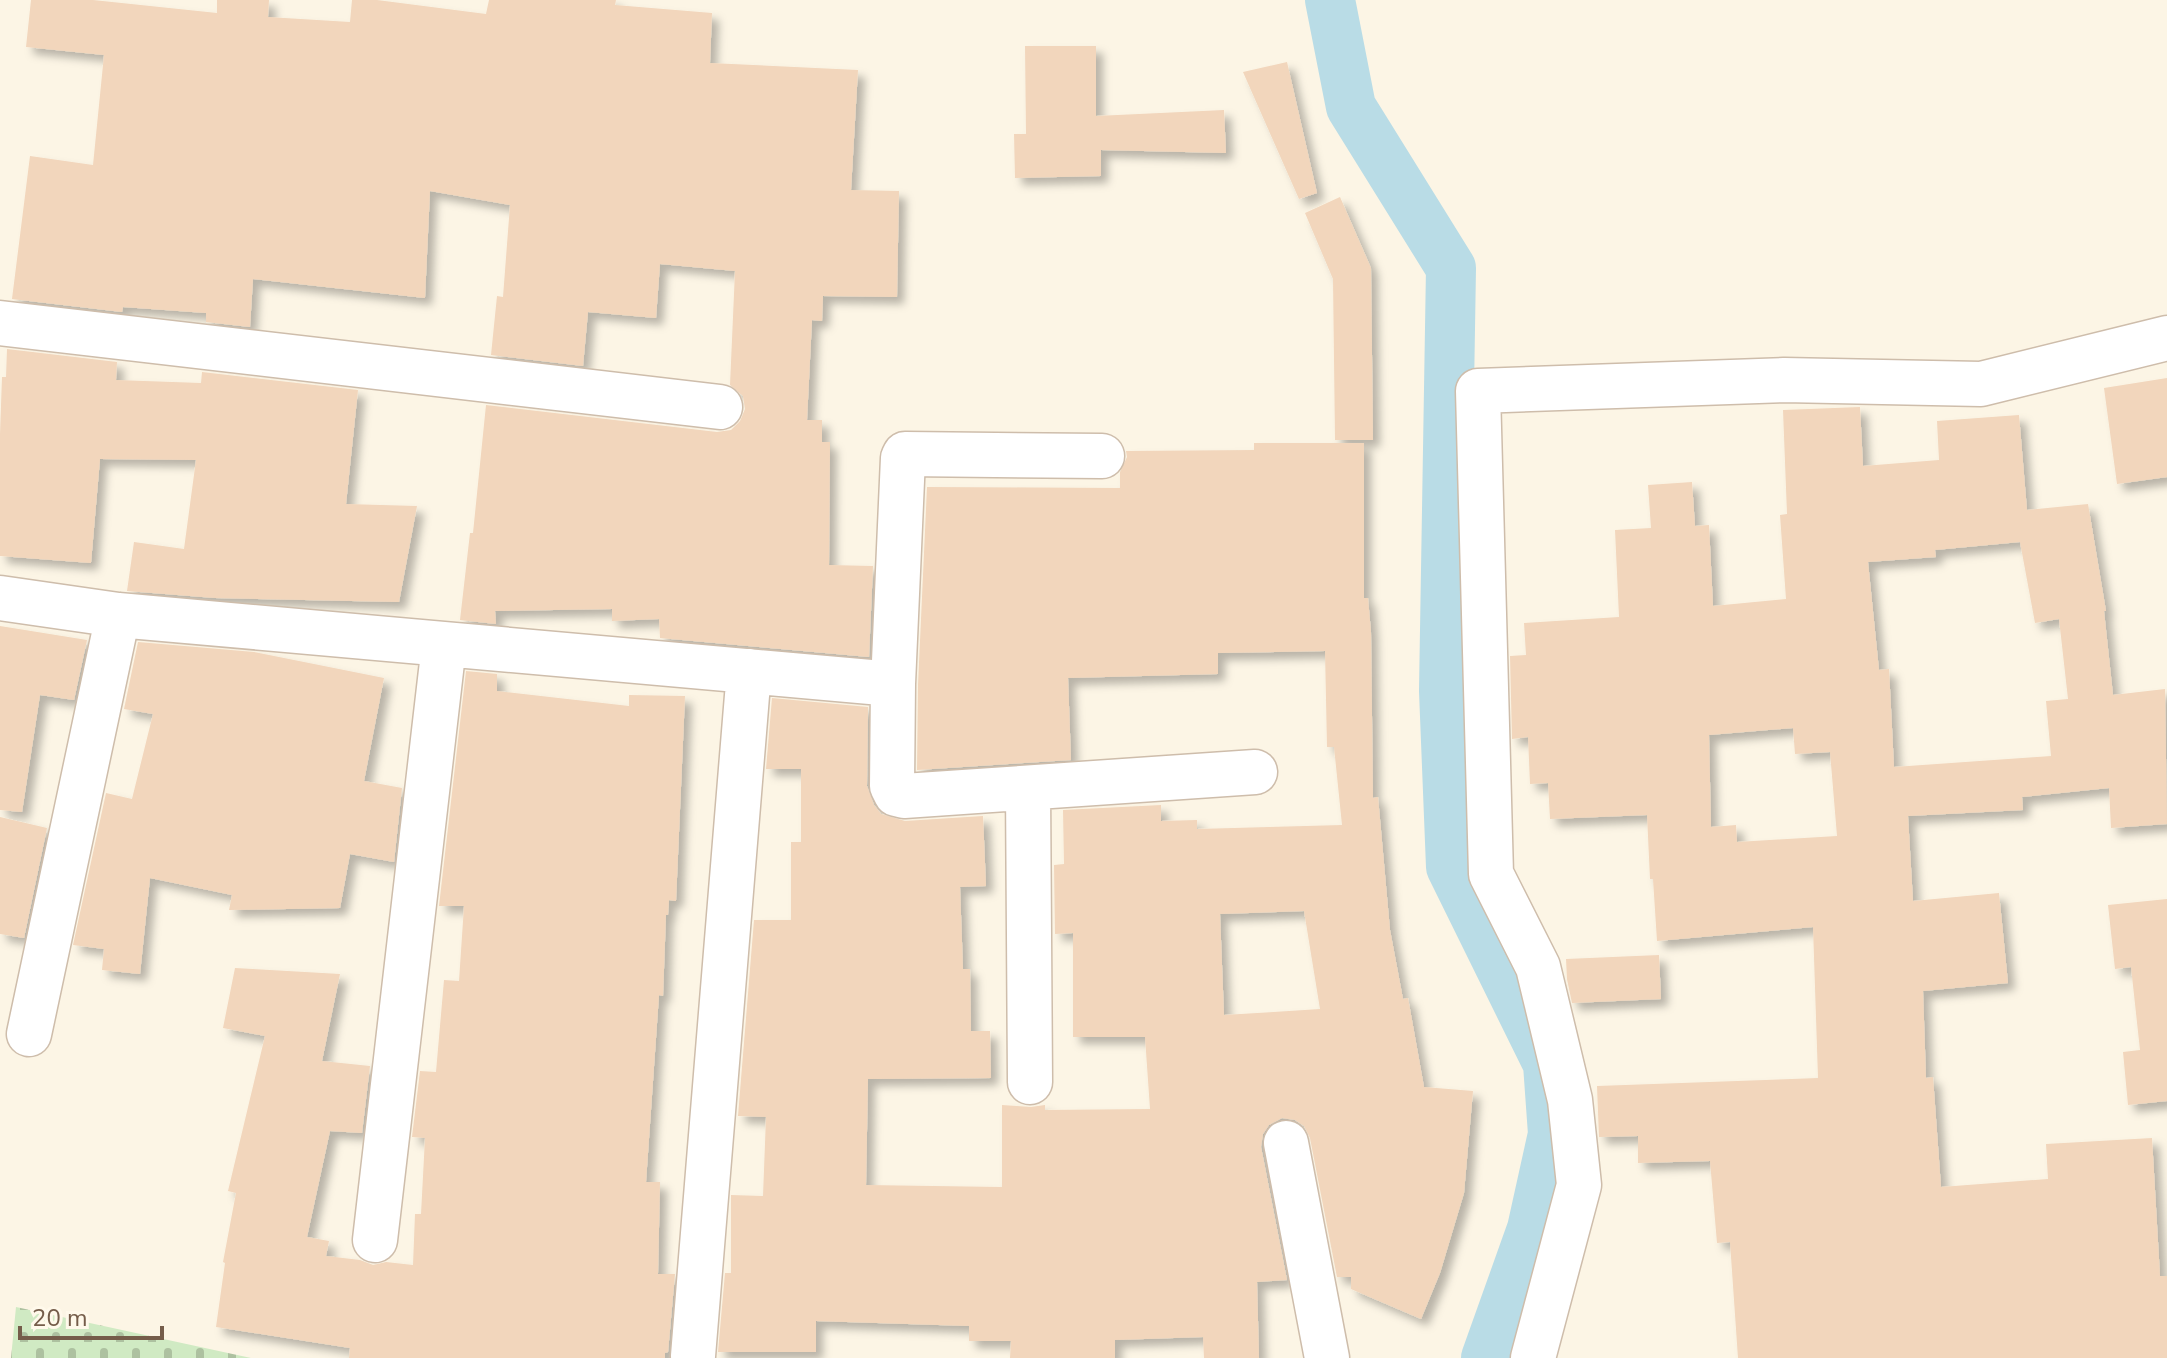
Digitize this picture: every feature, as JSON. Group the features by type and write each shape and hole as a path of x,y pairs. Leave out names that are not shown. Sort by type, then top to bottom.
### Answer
{"street":[{"path":"0,323 720,407"},
{"path":"1533,1358 1579,1185 1570,1100 1538,967 1491,874 1478,391 1784,380 1981,384 2167,338"},
{"path":"1102,456 905,454 893,684 892,786 896,794 904,796 1255,772"},
{"path":"0,598 118,615 893,684"},
{"path":"29,1034 118,615"},
{"path":"375,1240 444,645"},
{"path":"693,1356 749,671"},
{"path":"1028,788 1030,1082"},
{"path":"1286,1143 1327,1358"}],"green space":[{"path":"16,1307 251,1358 11,1358"}],"building":[{"path":"31,0 93,0 217,13 217,0 269,0 268,17 350,22 352,0 377,0 486,14 489,0 616,0 615,5 712,13 710,63 858,70 851,190 899,191 897,297 823,296 822,321 812,320 807,420 822,420 822,442 830,442 829,565 873,566 869,657 660,638 659,619 612,621 612,609 495,611 496,624 460,620 470,533 473,533 486,405 717,432 731,430 740,421 745,409 743,396 730,385 735,271 660,264 656,318 588,312 583,366 491,355 497,296 503,297 510,205 430,191 425,298 253,279 250,327 206,322 206,313 123,307 122,312 12,299 30,156 93,165 104,55 26,47"},
{"path":"1025,46 1096,46 1096,116 1224,110 1226,153 1101,150 1101,176 1015,178 1014,134 1026,134"},
{"path":"1287,62 1317,193 1299,199 1243,72"},
{"path":"1340,197 1371,268 1373,440 1335,440 1333,279 1305,213"},
{"path":"7,349 117,362 116,380 201,383 202,372 358,390 346,504 417,506 399,602 215,598 127,591 134,542 184,549 196,460 100,459 91,563 0,556 0,434 2,377 6,377"},
{"path":"2167,378 2167,477 2117,484 2104,388"},
{"path":"1860,407 1863,466 1939,460 1937,421 2019,415 2027,510 2088,504 2106,611 2113,695 2165,689 2167,824 2111,828 2109,788 2022,797 2023,810 1908,816 1913,901 1999,893 2008,983 1923,991 1926,1078 1933,1077 1941,1187 2048,1179 2046,1144 2152,1138 2160,1276 2167,1276 2167,1358 1738,1358 1730,1242 1717,1243 1710,1161 1638,1163 1638,1136 1599,1137 1597,1086 1818,1078 1813,927 1657,941 1647,815 1550,819 1548,783 1530,784 1528,737 1512,739 1510,656 1526,655 1524,623 1619,617 1615,530 1651,528 1648,485 1692,482 1695,526 1709,525 1713,606 1786,599 1780,515 1787,514 1783,410","holes":["2020,542 2035,623 2059,619 2068,699 2046,701 2051,756 1894,767 1889,669 1879,670 1868,562 1936,557 1935,550","1793,728 1795,754 1830,752 1837,836 1737,842 1736,825 1711,827 1709,735"]},
{"path":"1254,443 1364,443 1364,598 1368,598 1371,632 1373,798 1378,797 1390,930 1403,999 1408,998 1424,1087 1473,1091 1464,1193 1440,1273 1421,1319 1351,1289 1351,1277 1337,1277 1310,1138 1304,1126 1295,1120 1282,1118 1269,1125 1263,1134 1261,1147 1287,1280 1257,1282 1259,1358 1204,1358 1203,1337 1115,1340 1115,1358 1010,1358 1011,1341 969,1341 969,1326 816,1321 816,1352 718,1352 725,1273 731,1273 731,1195 763,1196 766,1117 738,1116 754,920 791,920 791,842 801,842 801,769 766,769 772,698 868,707 867,786 881,814 905,821 983,816 986,886 960,887 963,969 970,969 971,1031 990,1031 991,1078 868,1079 866,1185 1002,1187 1002,1105 1045,1105 1045,1110 1150,1109 1145,1037 1073,1037 1073,933 1055,934 1054,865 1064,864 1063,810 1161,805 1161,821 1197,820 1197,829 1342,825 1334,747 1327,747 1325,651 1218,653 1218,674 1068,678 1071,760 917,770 927,487 1120,488 1120,472 1127,457 1126,451 1254,450","holes":["1304,911 1320,1009 1224,1015 1220,914"]},
{"path":"0,626 87,640 74,700 40,695 22,812 0,810"},
{"path":"138,642 254,652 384,678 364,781 402,788 394,862 350,854 340,908 229,910 232,895 150,878 140,974 102,970 104,949 73,945 106,793 132,799 153,714 124,709"},
{"path":"466,671 497,674 497,691 629,706 629,695 685,696 676,901 669,900 666,915 663,996 659,995 646,1182 660,1182 658,1274 675,1274 665,1358 349,1358 350,1348 216,1327 223,1262 236,1193 228,1191 265,1036 223,1028 235,968 340,974 322,1061 370,1066 362,1133 330,1131 307,1237 329,1241 326,1256 360,1260 373,1265 386,1262 413,1265 415,1214 421,1214 425,1138 412,1137 420,1071 436,1072 444,980 459,981 464,906 439,906"},
{"path":"0,817 47,828 24,938 0,934"},
{"path":"2167,899 2167,1101 2128,1105 2123,1052 2140,1050 2131,967 2115,969 2108,905"},
{"path":"1659,955 1661,999 1572,1003 1566,959"}],"waterway":[{"path":"1330,0 1351,107 1451,268 1444,691 1451,867 1548,1064 1553,1134 1532,1229 1486,1358"}]}
